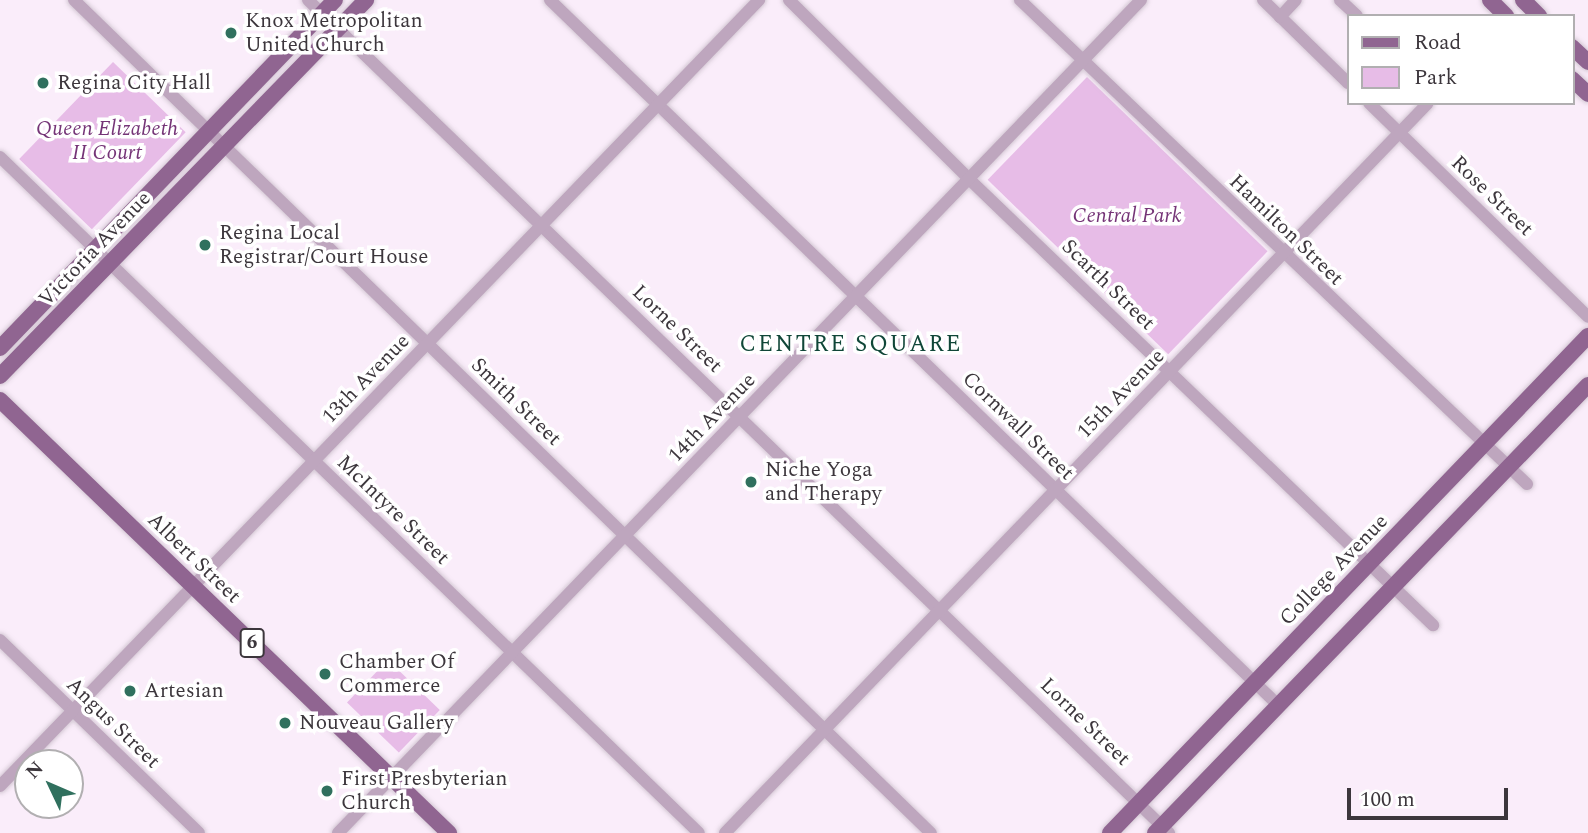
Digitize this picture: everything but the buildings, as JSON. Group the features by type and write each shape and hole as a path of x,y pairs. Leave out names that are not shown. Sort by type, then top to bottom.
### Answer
{"main road":[{"name":"Victoria Avenue","path":"0,348 335,0"},
{"name":"Victoria Avenue","path":"0,376 366,0"},
{"path":"1490,0 1504,14"},
{"path":"1525,1 1537,14"},
{"path":"1574,49 1588,62"},
{"path":"1574,81 1588,94"},
{"name":"College Avenue","path":"1110,833 1370,562 1486,446 1588,336"},
{"path":"1162,831 1278,705 1588,385"},
{"name":"Albert Street","path":"0,400 449,833"}],"street":[{"name":"Smith Street","path":"74,0 931,833"},
{"name":"Lorne Street","path":"308,0 1140,802 1162,831"},
{"name":"Cornwall Street","path":"550,0 1278,705"},
{"name":"13th Avenue","path":"0,786 759,0"},
{"name":"Scarth Street","path":"789,0 969,179 1433,625"},
{"name":"Hamilton Street","path":"1020,0 1282,254 1527,484"},
{"name":"14th Avenue","path":"338,833 1141,0"},
{"path":"1263,0 1346,81"},
{"path":"1280,17 1296,0"},
{"path":"1340,0 1355,14"},
{"name":"Rose Street","path":"1371,105 1588,317"},
{"name":"15th Avenue","path":"725,833 1426,105"},
{"name":"McIntyre Street","path":"0,157 699,833"},
{"name":"Angus Street","path":"0,640 200,833"}],"green space":[{"name":"Queen Elizabeth II Court","path":"113,62 186,132 92,229 19,159"},
{"name":"Central Park","path":"1087,77 1268,251 1168,354 988,180"},
{"path":"388,660 440,710 399,752 347,702"}],"place":[{"name":"Knox Metropolitan United Church","path":"231,33"},
{"name":"Regina City Hall","path":"43,83"},
{"name":"Regina Local Registrar/Court House","path":"205,245"},
{"name":"Niche Yoga and Therapy","path":"751,482"},
{"name":"Chamber Of Commerce","path":"325,674"},
{"name":"Artesian","path":"130,691"},
{"name":"Nouveau Gallery","path":"285,723"},
{"name":"First Presbyterian Church","path":"327,791"}],"district":[{"name":"CENTRE SQUARE","path":"851,345"}]}
